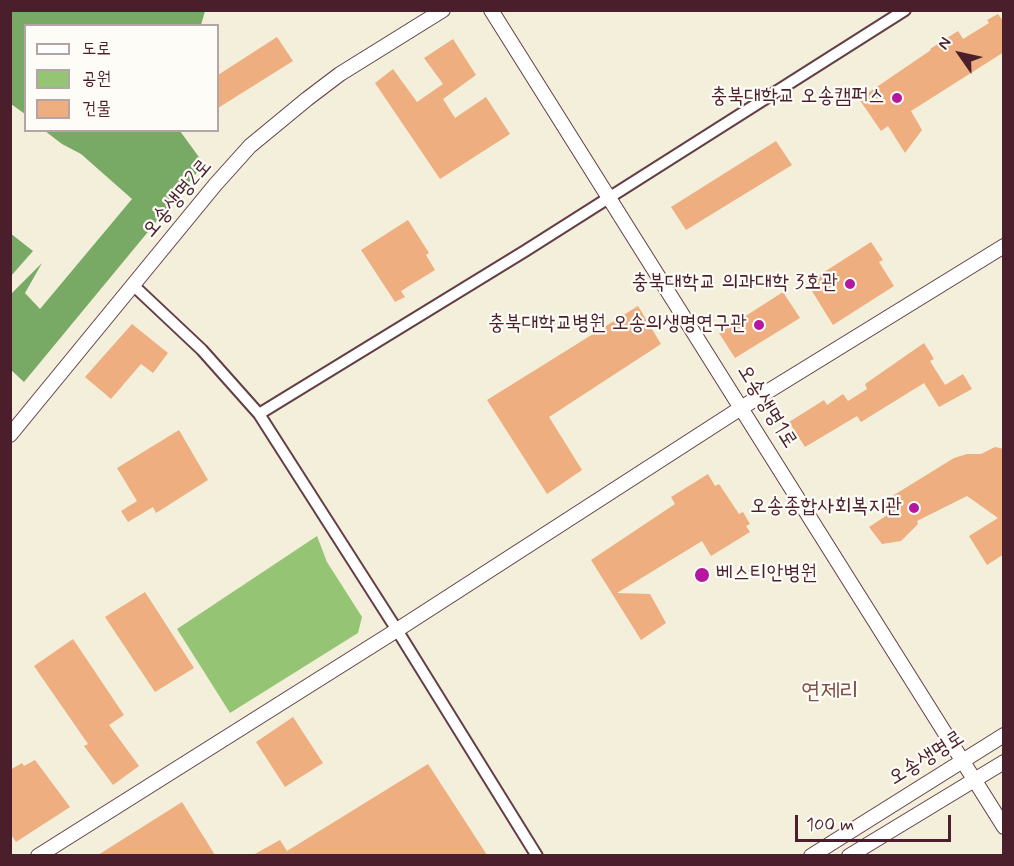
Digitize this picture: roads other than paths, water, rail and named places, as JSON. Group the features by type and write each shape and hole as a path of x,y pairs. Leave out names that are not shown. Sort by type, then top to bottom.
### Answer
{"street":[{"name":"오송생명2로","path":"10,435 215,186 250,147 340,74 443,10"},
{"name":"오송생명1로","path":"491,10 1004,827"},
{"path":"259,414 610,197 905,10"},
{"path":"38,855 397,630 741,408 1004,246"},
{"path":"134,286 202,350 259,414 537,855"},
{"name":"오송생명로","path":"812,855 1004,735"},
{"name":"오송생명로","path":"849,855 1004,762"}],"place":[{"name":"충북대학교 오송캠퍼스","path":"897,98"},
{"name":"충북대학교 의과대학 3호관","path":"850,284"},
{"name":"충북대학교병원 오송의생명연구관","path":"759,325"},
{"name":"오송종합사회복지관","path":"914,508"},
{"name":"베스티안병원","path":"702,575"}],"district":[{"name":"연제리","path":"830,693"}]}
